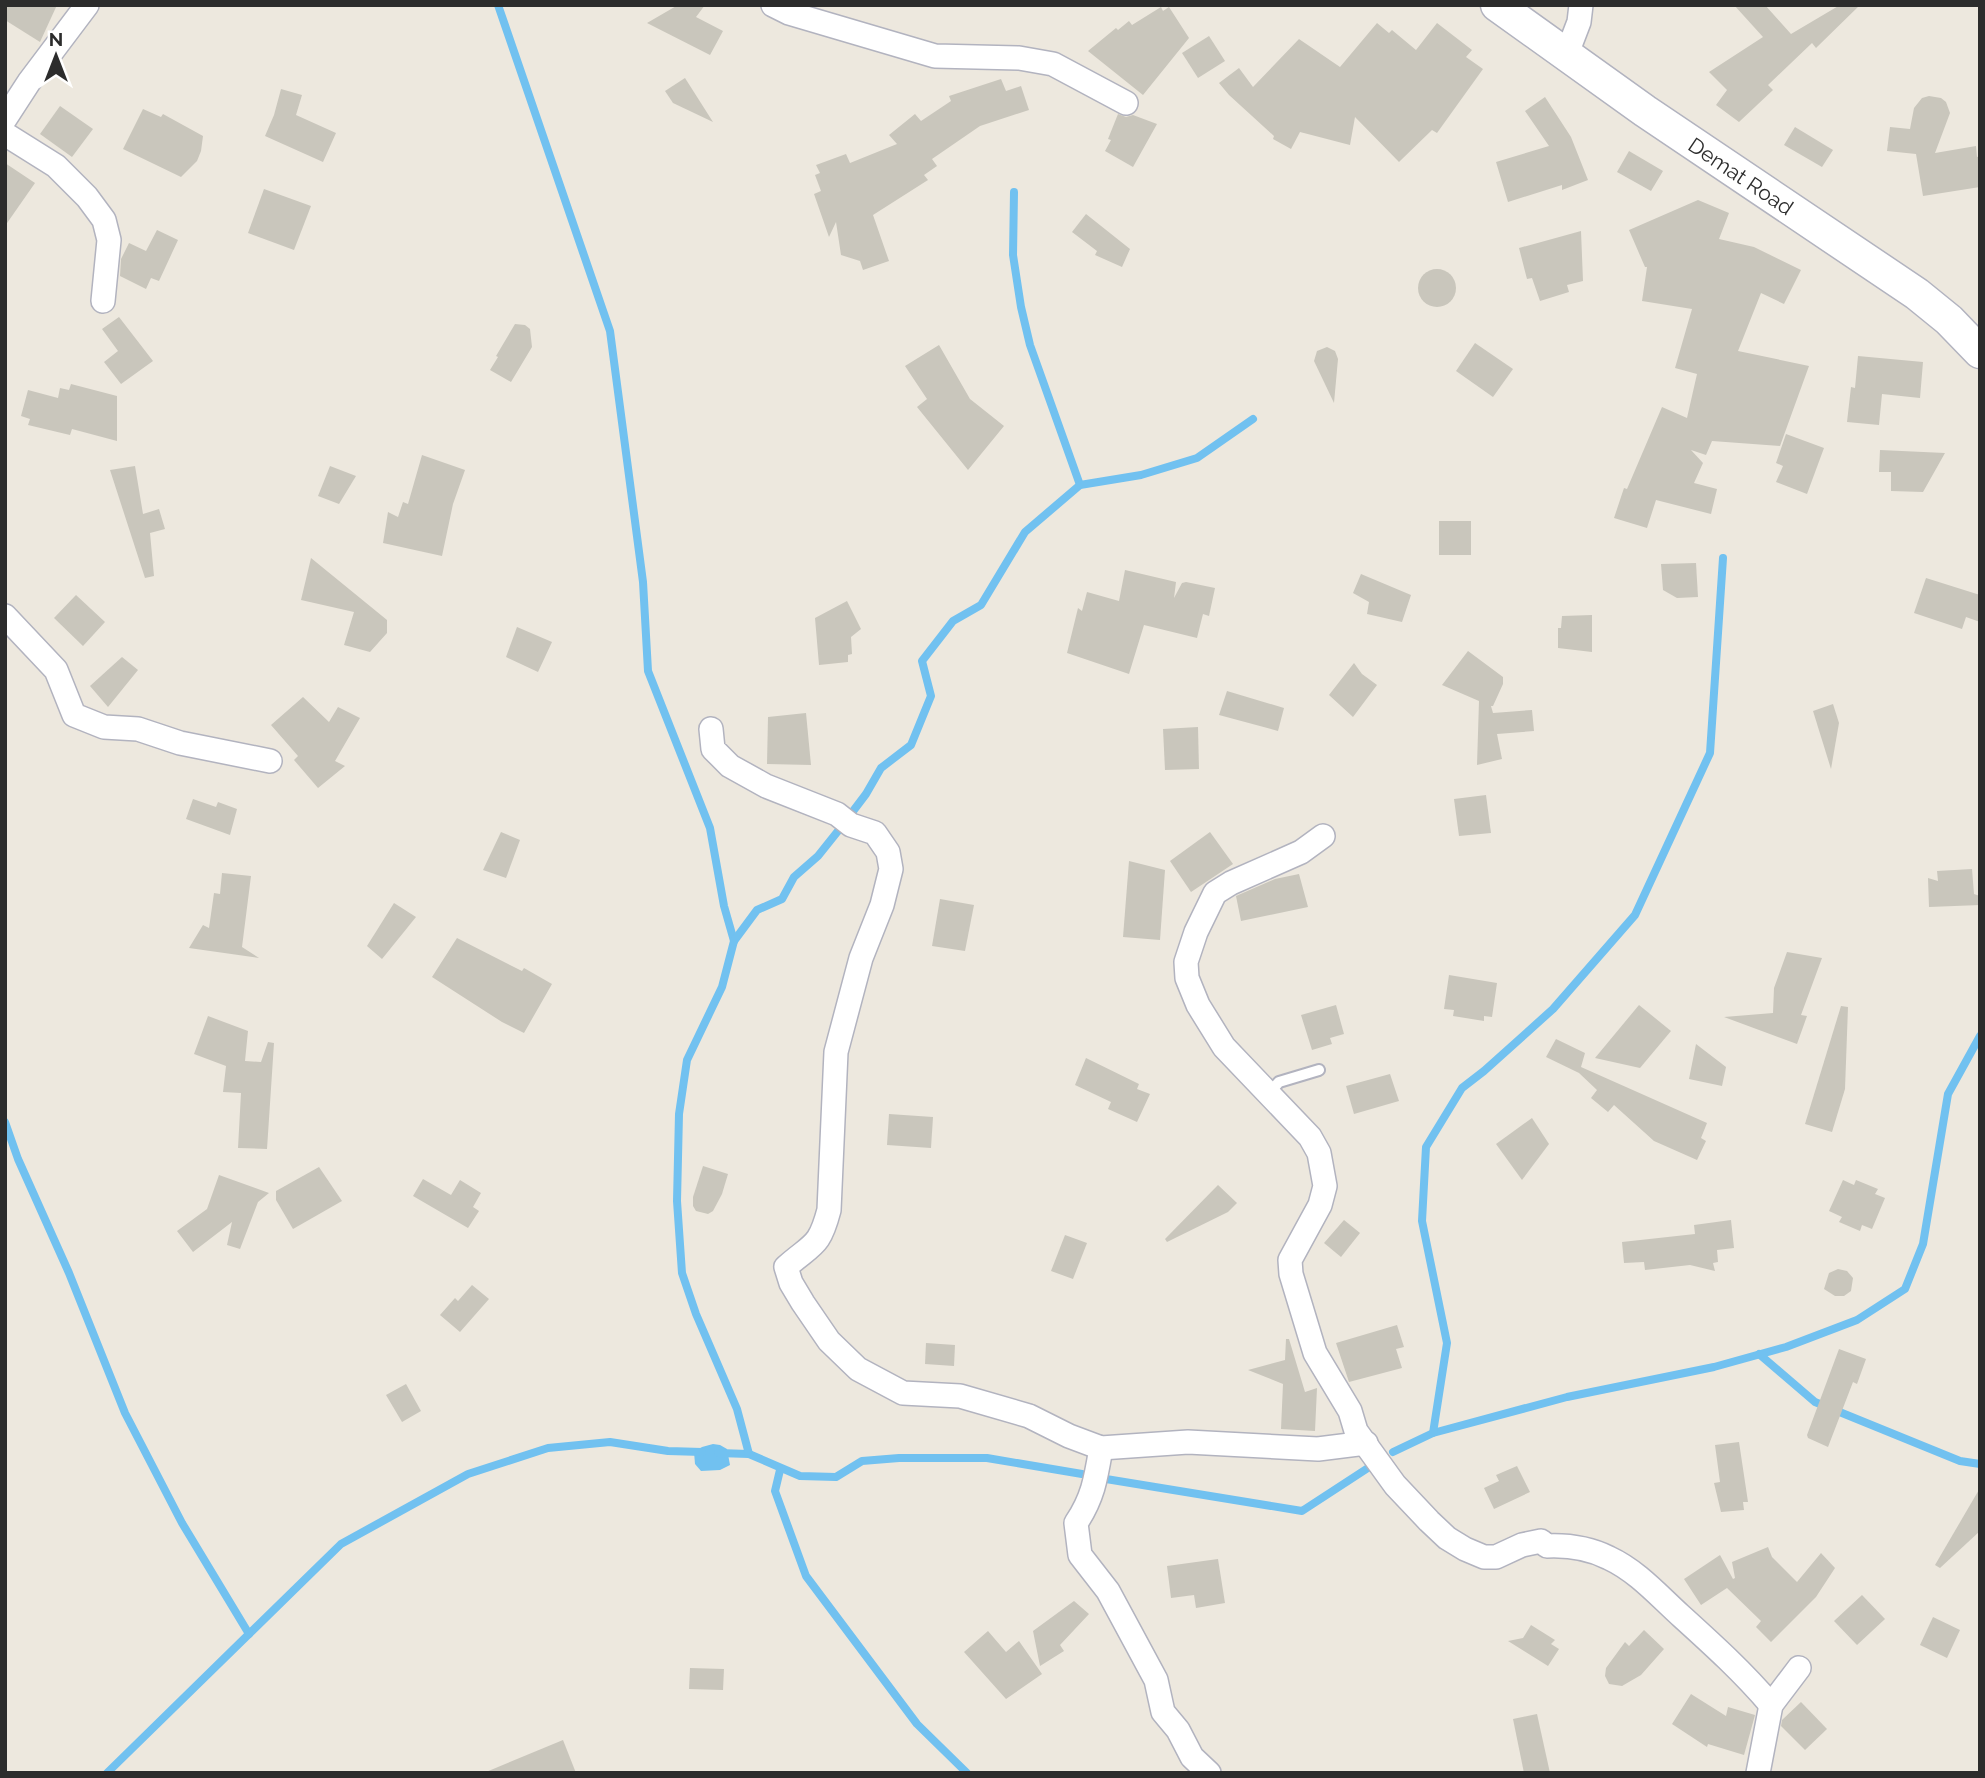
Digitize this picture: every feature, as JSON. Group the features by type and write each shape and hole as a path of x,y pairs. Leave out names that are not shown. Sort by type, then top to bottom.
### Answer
{"street":[{"path":"5,119 29,82 87,5"},
{"path":"773,5 789,13 935,56 1019,58 1053,64 1126,103"},
{"name":"Demat Road","path":"1497,5 1566,56 1917,294 1950,320 1980,352"},
{"path":"1566,56 1579,22 1581,5"},
{"path":"5,134 57,166 87,197 104,220 109,240 103,301"},
{"path":"5,616 57,670 74,715 104,726 138,729 180,743 270,761"},
{"path":"711,729 713,749 730,766 766,786 875,833 888,852 891,869 882,905 861,958 836,1052 830,1210 823,1233 816,1244 786,1267 791,1283 829,1341 858,1369 903,1393 960,1396 1029,1416 1101,1448 1188,1442 1318,1449 1366,1443"},
{"path":"1323,835 1301,852 1231,883 1215,893 1196,932 1186,962 1187,978 1198,1005 1224,1047 1310,1137 1319,1153 1325,1186 1320,1205 1290,1260 1290,1274 1315,1353 1350,1411 1356,1431 1395,1485 1447,1538 1476,1555 1496,1557 1522,1545 1541,1541 1547,1546 1591,1550 1611,1559 1637,1575 1748,1678 1771,1705"},
{"path":"1101,1448 1095,1484 1088,1505 1076,1523 1080,1555 1108,1591 1156,1679 1163,1712 1178,1730 1192,1757 1209,1773"},
{"path":"1758,1773 1771,1705 1799,1668"}],"lane":[{"path":"1268,1094 1279,1082 1319,1070"}],"water":[{"path":"713,1444 727,1449 730,1465 720,1470 701,1471 695,1464 694,1452"}],"building":[{"path":"5,5 57,5 40,42 5,20"},
{"path":"678,5 705,5 696,17 723,31 710,55 647,23"},
{"path":"1734,5 1765,5 1791,34 1840,5 1860,5 1816,48 1812,43 1768,85 1773,90 1739,122 1716,105 1727,90 1709,72 1763,37"},
{"path":"1161,7 1163,11 1169,7 1189,38 1143,95 1088,51 1116,28 1118,30 1129,21 1132,25"},
{"path":"1377,23 1389,33 1392,30 1416,50 1437,23 1472,50 1466,57 1483,69 1437,133 1432,130 1399,162 1355,117 1350,145 1300,132 1291,149 1273,139 1274,136 1219,83 1239,68 1253,87 1299,39 1340,67"},
{"path":"1209,36 1225,61 1198,78 1182,53"},
{"path":"685,78 713,122 673,103 665,91"},
{"path":"1001,79 1006,91 1021,86 1029,110 980,126 932,159 937,166 924,175 928,180 873,215 889,261 863,270 860,261 841,255 836,222 829,237 814,194 821,191 815,175 820,173 816,165 846,154 850,163 897,144 889,135 915,114 921,121 951,101 949,96"},
{"path":"281,89 302,95 296,115 336,133 323,162 265,136"},
{"path":"1545,97 1571,137 1588,180 1562,190 1562,185 1508,202 1496,162 1549,146 1525,111"},
{"path":"1922,98 1941,98 1946,102 1950,113 1935,153 1976,146 1977,157 1980,156 1980,187 1923,196 1916,154 1887,151 1890,127 1910,129 1914,108"},
{"path":"60,106 93,129 72,157 40,134"},
{"path":"143,109 161,117 163,114 203,136 197,161 181,177 123,149"},
{"path":"1118,114 1126,117 1133,115 1157,124 1133,167 1105,151"},
{"path":"1795,127 1833,150 1822,167 1784,145"},
{"path":"1629,151 1663,171 1651,191 1617,172"},
{"path":"5,163 35,183 5,226"},
{"path":"264,189 311,206 294,250 248,233"},
{"path":"1698,200 1729,213 1719,239 1754,247 1801,270 1784,304 1761,293 1738,351 1809,366 1780,446 1712,441 1706,455 1691,450 1703,463 1694,483 1717,489 1711,514 1656,500 1647,528 1614,518 1624,488 1627,489 1662,407 1687,418 1697,374 1675,368 1692,309 1642,301 1647,267 1629,230"},
{"path":"1086,214 1130,249 1122,267 1095,255 1097,251 1072,232"},
{"path":"157,230 178,240 159,281 151,278 146,289 120,276 121,259 129,243 146,251"},
{"path":"1581,231 1583,281 1567,285 1569,292 1540,301 1532,278 1527,279 1519,248"},
{"path":"1437,269 1450,275 1456,288 1450,301 1437,307 1424,301 1418,288 1424,275"},
{"path":"119,317 153,361 121,384 104,362 118,351 102,329"},
{"path":"515,324 525,325 530,329 532,347 511,382 490,370"},
{"path":"1475,343 1513,369 1493,397 1456,371"},
{"path":"939,345 970,399 1004,426 968,470 917,407 927,399 905,366"},
{"path":"1327,347 1335,351 1338,359 1334,403 1314,361 1317,351"},
{"path":"1858,356 1923,362 1920,398 1882,394 1879,425 1847,422 1851,387 1855,388"},
{"path":"71,384 117,396 117,441 72,429 70,435 28,425 30,419 21,416 28,390 58,398 60,388 69,390"},
{"path":"1786,434 1824,448 1807,494 1776,482 1783,466 1776,463"},
{"path":"1880,450 1945,453 1923,492 1891,491 1891,472 1879,472"},
{"path":"422,455 465,470 453,504 442,556 383,543 388,512 398,517 403,502 408,504"},
{"path":"135,466 143,514 159,509 165,529 150,533 154,576 145,578 110,470"},
{"path":"330,466 356,476 339,504 318,496"},
{"path":"1439,521 1471,521 1471,555 1439,555"},
{"path":"311,558 387,620 387,633 370,652 344,645 354,612 301,600"},
{"path":"1696,563 1698,597 1677,598 1663,590 1661,564"},
{"path":"1125,570 1176,582 1174,598 1182,583 1186,582 1215,588 1209,616 1203,614 1197,638 1144,625 1129,674 1067,653 1078,608 1082,611 1087,592 1119,601"},
{"path":"1361,574 1411,595 1402,622 1367,614 1369,602 1353,593"},
{"path":"1926,578 1980,595 1980,622 1966,617 1962,629 1914,613"},
{"path":"76,595 105,622 83,646 54,618"},
{"path":"847,601 861,629 851,637 852,654 848,655 848,662 819,665 815,618"},
{"path":"1592,615 1592,652 1558,648 1558,628 1561,628 1562,616"},
{"path":"517,627 552,642 538,672 506,657"},
{"path":"1468,651 1503,677 1503,684 1491,706 1493,713 1532,710 1534,731 1497,734 1502,759 1477,765 1479,701 1442,685"},
{"path":"122,657 138,670 108,707 90,686"},
{"path":"1354,663 1362,674 1377,685 1353,717 1329,695"},
{"path":"1227,691 1284,708 1278,731 1219,715"},
{"path":"303,697 329,722 338,707 360,718 335,761 345,766 318,788 294,760 298,756 271,725"},
{"path":"1833,704 1839,723 1831,769 1813,711"},
{"path":"806,713 811,765 767,764 768,717"},
{"path":"1198,727 1199,769 1165,770 1163,729"},
{"path":"1486,795 1491,833 1459,836 1454,799"},
{"path":"193,799 216,807 218,802 237,809 230,835 186,819"},
{"path":"501,832 520,840 506,878 483,870"},
{"path":"1210,832 1233,864 1191,892 1170,861"},
{"path":"1129,861 1165,870 1160,940 1123,937"},
{"path":"1972,869 1974,894 1980,896 1980,905 1929,907 1928,878 1938,881 1937,871"},
{"path":"222,873 251,876 242,947 259,958 189,948 203,925 209,928 214,893 220,894"},
{"path":"1299,874 1308,907 1241,921 1236,896 1275,879"},
{"path":"940,899 974,905 965,951 932,946"},
{"path":"394,903 416,917 382,959 367,946"},
{"path":"457,938 522,971 524,968 552,984 524,1033 432,977"},
{"path":"1787,952 1822,958 1801,1015 1807,1016 1797,1044 1724,1017 1773,1013 1774,988"},
{"path":"1449,975 1497,983 1492,1017 1484,1016 1484,1021 1453,1016 1454,1010 1444,1009"},
{"path":"1336,1005 1344,1034 1330,1038 1332,1044 1312,1050 1301,1015"},
{"path":"1639,1005 1671,1031 1640,1068 1595,1058"},
{"path":"1841,1006 1848,1007 1845,1089 1832,1132 1805,1124"},
{"path":"208,1016 248,1031 245,1061 261,1062 268,1042 274,1043 267,1149 238,1148 241,1093 223,1092 226,1066 194,1054"},
{"path":"1556,1039 1585,1053 1581,1067 1707,1123 1701,1138 1706,1141 1697,1160 1654,1141 1614,1105 1608,1112 1591,1098 1597,1090 1579,1073 1546,1057"},
{"path":"1696,1044 1726,1067 1722,1086 1689,1079"},
{"path":"1086,1058 1139,1084 1137,1089 1150,1094 1137,1122 1108,1109 1111,1102 1075,1085"},
{"path":"1390,1074 1399,1101 1354,1114 1346,1086"},
{"path":"889,1114 933,1117 931,1148 887,1145"},
{"path":"1532,1118 1549,1144 1522,1180 1496,1144"},
{"path":"703,1166 728,1174 722,1194 713,1211 708,1214 696,1211 693,1206 693,1197"},
{"path":"319,1167 342,1201 293,1229 276,1200 276,1191"},
{"path":"219,1175 269,1193 258,1202 240,1249 227,1245 232,1222 193,1252 177,1231 207,1209"},
{"path":"423,1179 451,1195 460,1180 481,1193 473,1207 479,1211 468,1228 413,1196"},
{"path":"1843,1180 1854,1185 1856,1180 1878,1189 1875,1194 1885,1198 1872,1229 1862,1225 1860,1231 1839,1222 1842,1217 1829,1211"},
{"path":"1218,1185 1237,1203 1228,1212 1167,1242 1165,1239"},
{"path":"1344,1220 1360,1233 1341,1257 1324,1243"},
{"path":"1731,1220 1734,1248 1717,1250 1718,1262 1713,1263 1715,1271 1690,1265 1645,1270 1644,1262 1624,1263 1622,1242 1695,1234 1694,1225"},
{"path":"1065,1235 1087,1243 1073,1279 1051,1271"},
{"path":"1838,1269 1847,1271 1853,1278 1851,1291 1844,1296 1835,1296 1824,1289 1829,1273"},
{"path":"472,1285 489,1299 460,1332 440,1315 455,1298 458,1301"},
{"path":"1397,1325 1404,1347 1396,1349 1402,1368 1349,1382 1336,1343"},
{"path":"1286,1339 1289,1339 1305,1392 1317,1388 1315,1431 1281,1429 1283,1384 1248,1370 1285,1360"},
{"path":"926,1343 955,1345 954,1366 925,1364"},
{"path":"1839,1349 1866,1359 1857,1384 1853,1382 1828,1447 1808,1438 1807,1435"},
{"path":"406,1384 421,1411 402,1422 386,1395"},
{"path":"1739,1442 1748,1502 1743,1502 1744,1510 1721,1512 1714,1483 1720,1482 1715,1445"},
{"path":"1517,1466 1530,1492 1494,1509 1484,1488 1499,1481 1496,1475"},
{"path":"1980,1488 1980,1531 1940,1568 1935,1565"},
{"path":"1768,1547 1772,1557 1797,1582 1821,1553 1835,1568 1816,1597 1771,1642 1756,1627 1761,1621 1727,1588 1701,1605 1684,1579 1720,1555 1733,1579 1732,1562"},
{"path":"1218,1559 1225,1603 1196,1608 1194,1595 1171,1598 1167,1566"},
{"path":"1862,1595 1885,1619 1857,1645 1834,1621"},
{"path":"1074,1601 1089,1614 1060,1645 1064,1651 1040,1666 1033,1631"},
{"path":"1933,1617 1960,1630 1947,1658 1920,1645"},
{"path":"1531,1625 1555,1640 1551,1644 1559,1649 1548,1666 1508,1641 1523,1638"},
{"path":"1644,1630 1664,1649 1641,1675 1622,1686 1609,1684 1605,1676 1606,1668 1625,1642 1629,1646"},
{"path":"988,1631 1006,1652 1019,1641 1042,1674 1006,1699 964,1652"},
{"path":"690,1668 724,1669 723,1690 689,1689"},
{"path":"1691,1694 1726,1716 1728,1707 1755,1715 1744,1755 1708,1744 1707,1747 1672,1724"},
{"path":"1801,1702 1827,1729 1805,1750 1781,1726 1782,1720"},
{"path":"1537,1714 1550,1773 1524,1773 1513,1719"},
{"path":"563,1740 576,1773 486,1773 486,1772"}],"waterway":[{"path":"498,5 610,331 643,582 648,671 710,828 724,906 734,941"},
{"path":"1014,192 1013,255 1021,307 1030,345 1080,485"},
{"path":"749,1454 737,1409 696,1314 682,1273 677,1201 679,1114 687,1060 722,987 734,941 757,910 782,899 794,877 818,856 866,794 881,768 911,745 931,696 922,661 953,621 981,605 1025,532 1080,485 1141,475 1197,458 1253,419"},
{"path":"1393,1452 1433,1433 1447,1343 1422,1221 1426,1147 1462,1088 1553,1009 1635,915 1710,753 1723,558"},
{"path":"1433,1433 1567,1397 1714,1367 1786,1347 1857,1320 1905,1289 1923,1244 1948,1094 1980,1036"},
{"path":"5,1122 125,1413 182,1523 249,1634"},
{"path":"1759,1354 1815,1402 1960,1461 1980,1464"},
{"path":"107,1773 341,1544 468,1474 548,1448 610,1442 668,1451 702,1452"},
{"path":"718,1453 749,1454 800,1476 836,1477 862,1461 899,1458 987,1458 1082,1474"},
{"path":"1106,1479 1302,1511 1371,1466"},
{"path":"780,1470 775,1491 806,1576 917,1724 967,1773"}]}
